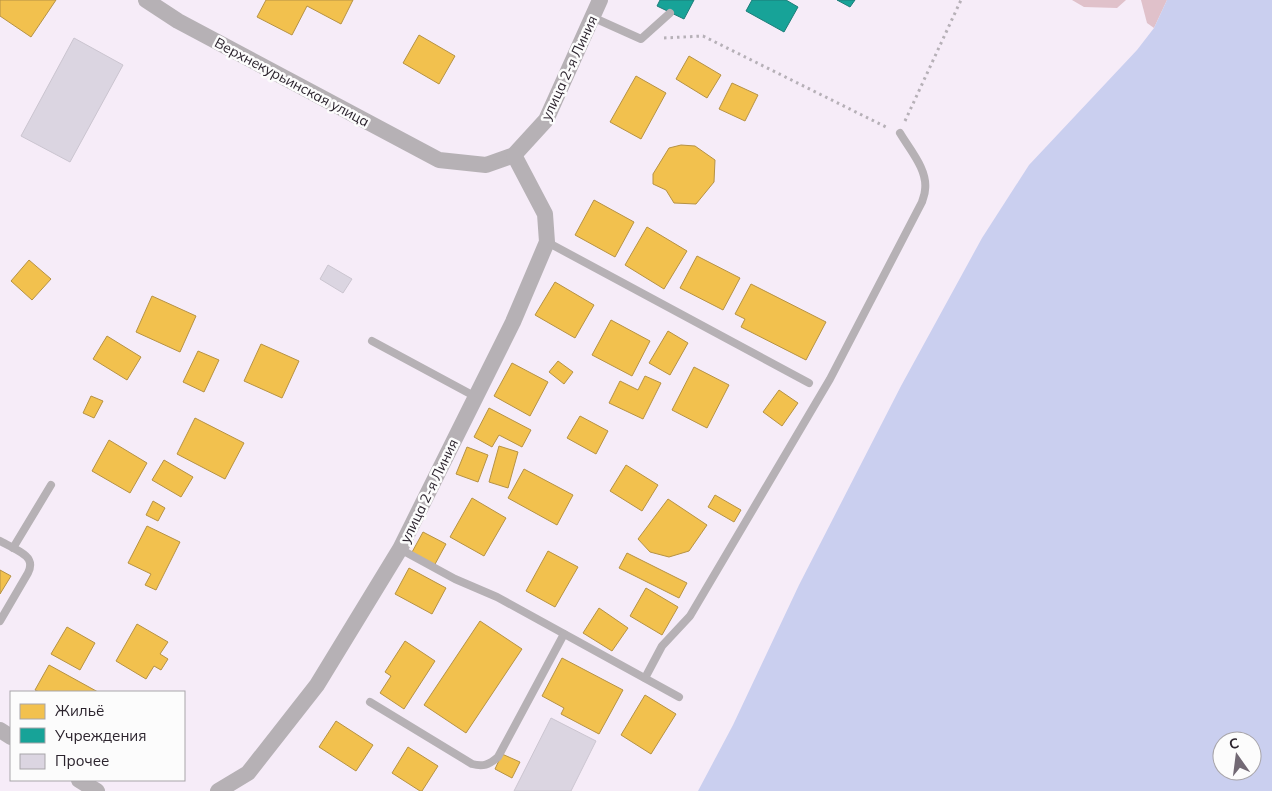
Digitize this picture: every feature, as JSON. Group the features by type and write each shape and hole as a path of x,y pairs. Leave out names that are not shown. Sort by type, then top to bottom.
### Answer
{"street":[{"name":"Верхнекурьинская улица","path":"146,0 178,21 439,160"},
{"name":"улица 2-я Линия","path":"439,160 486,164 514,155 546,120 600,0"},
{"name":"улица 2-я Линия","path":"218,791 248,773 317,685 400,549 513,322 548,242 545,214 514,155"},
{"path":"82,781 98,791"}],"lane":[{"path":"592,17 640,39 670,13"},
{"path":"644,678 662,646 690,616 825,387 922,202 925,190 925,177 919,163 900,133"},
{"path":"548,242 809,383"},
{"path":"372,341 476,397"},
{"path":"13,548 50,485"},
{"path":"0,541 24,555 29,560 30,567 0,621"},
{"path":"400,549 455,579 497,597 679,697"},
{"path":"370,702 472,764 481,766 491,763 498,757 564,634"}],"path":[{"path":"640,39 703,36 900,133 961,0"}],"shaded area":[{"path":"1072,0 1126,0 1117,8 1084,7"},
{"path":"1141,0 1167,0 1154,28 1147,23"}],"water":[{"path":"1167,0 1272,0 1272,791 698,791 733,725 799,585 901,386 982,238 1029,165 1137,50 1154,28"}],"building: Жильё":[{"path":"0,0 56,0 31,37 0,16"},
{"path":"266,0 353,0 341,24 307,6 292,35 257,17"},
{"path":"419,35 455,56 439,84 403,63"},
{"path":"689,56 721,75 707,98 676,79"},
{"path":"636,76 666,93 641,139 610,122"},
{"path":"732,83 758,95 745,121 719,109"},
{"path":"681,145 695,146 715,160 714,182 696,204 674,203 666,190 653,184 653,174 669,148"},
{"path":"594,200 634,222 615,257 575,235"},
{"path":"647,227 687,251 664,289 625,265"},
{"path":"697,256 740,278 723,310 680,288"},
{"path":"29,260 51,279 32,300 11,281"},
{"path":"555,282 594,305 575,338 535,315"},
{"path":"751,284 826,322 806,360 741,327 745,319 735,314"},
{"path":"152,296 196,316 180,352 136,332"},
{"path":"611,320 650,341 632,376 592,355"},
{"path":"668,331 688,343 670,375 649,363"},
{"path":"107,336 141,357 127,380 93,359"},
{"path":"261,344 299,361 282,398 244,381"},
{"path":"198,351 219,360 204,392 183,382"},
{"path":"558,361 573,372 564,384 549,372"},
{"path":"512,363 548,382 530,416 494,396"},
{"path":"694,367 729,385 707,428 672,410"},
{"path":"645,376 661,383 643,419 609,403 620,381 638,390"},
{"path":"779,390 798,403 782,426 763,412"},
{"path":"91,396 103,401 94,418 83,413"},
{"path":"489,408 531,430 522,447 499,435 492,447 474,437"},
{"path":"580,416 608,431 596,454 567,438"},
{"path":"195,418 244,443 225,479 177,454"},
{"path":"109,440 147,463 130,493 92,471"},
{"path":"499,446 518,452 508,488 489,482"},
{"path":"467,447 488,455 478,482 456,474"},
{"path":"164,460 193,477 181,497 152,480"},
{"path":"626,465 658,485 642,511 610,491"},
{"path":"524,469 573,495 557,525 508,498"},
{"path":"715,495 741,510 734,522 708,507"},
{"path":"472,498 506,518 484,556 450,537"},
{"path":"668,499 707,525 689,551 669,557 650,552 638,539"},
{"path":"153,501 165,508 158,521 146,515"},
{"path":"147,526 180,542 156,590 145,585 151,574 128,563"},
{"path":"423,532 446,544 434,566 411,554"},
{"path":"548,551 578,567 555,607 526,591"},
{"path":"627,553 687,583 679,598 619,568"},
{"path":"409,568 446,588 432,614 395,594"},
{"path":"0,570 11,576 0,594"},
{"path":"646,588 678,607 662,635 630,616"},
{"path":"599,608 628,628 612,651 583,633"},
{"path":"480,621 522,649 466,733 424,705"},
{"path":"137,624 168,642 160,654 168,659 161,670 154,666 146,679 116,661"},
{"path":"67,627 95,643 80,670 51,654"},
{"path":"405,641 435,661 404,709 380,693 391,676 385,672"},
{"path":"562,658 623,690 599,734 561,714 564,708 542,696"},
{"path":"49,665 96,691 37,691 35,690"},
{"path":"645,695 676,714 651,754 621,735"},
{"path":"336,721 373,745 356,771 319,747"},
{"path":"408,747 438,766 422,791 392,773"},
{"path":"502,754 520,762 512,778 495,769"}],"building: Учреждения":[{"path":"660,0 694,0 684,19 657,6"},
{"path":"752,0 786,0 798,7 784,32 746,11"},
{"path":"837,0 855,0 850,7"}],"building: Прочее":[{"path":"74,38 123,65 70,162 21,136"},
{"path":"328,265 352,279 343,293 320,279"},
{"path":"551,718 596,741 571,791 514,791"}]}
